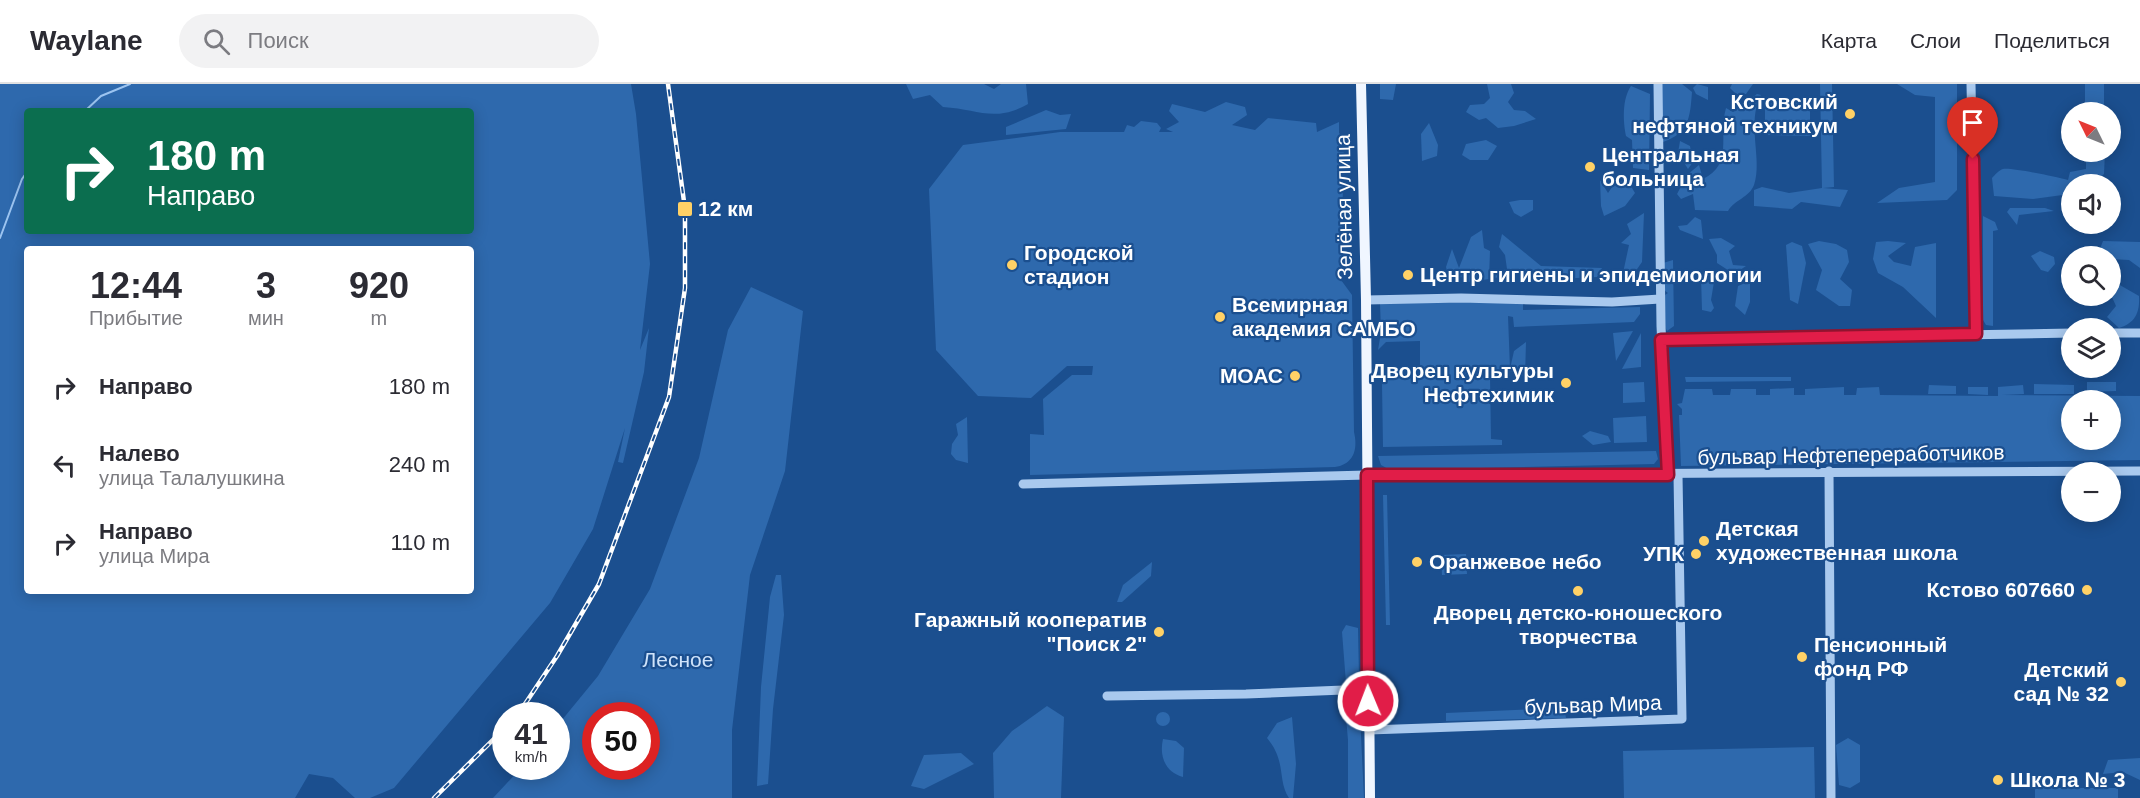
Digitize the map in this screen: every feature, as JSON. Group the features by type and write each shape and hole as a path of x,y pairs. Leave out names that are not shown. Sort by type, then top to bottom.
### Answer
{"main road":[{"name":"Зелёная улица","path":"1361,84 1366,300 1370,798"}],"street":[{"path":"1658,84 1661,340 1673,475"},
{"path":"1971,84 1976,334"},
{"path":"1366,300 1461,298 1612,302 1660,299"},
{"path":"1661,340 2061,333"},
{"path":"2121,333 2140,333"},
{"path":"1829,471 1831,798"},
{"name":"бульвар Нефтепереработчиков","path":"1023,484 1367,475 2140,471"},
{"name":"бульвар Мира","path":"1369,730 1682,719 1673,475"},
{"path":"1107,696 1246,694 1368,688"}],"green space":[{"path":"0,84 631,84 636,114 650,264 640,350 649,328 644,372 623,463 618,462 625,428 593,529 550,603 394,788 370,798 355,798 333,778 309,774 295,798 0,798"},
{"path":"906,84 984,84 994,89 1001,84 1026,84 1028,104 1016,110 995,114 943,107 930,95 913,99"},
{"path":"1380,84 1396,84 1393,100 1380,99"},
{"path":"1487,84 1511,84 1514,93 1508,102 1514,110 1525,111 1536,119 1498,128 1486,118 1479,120 1466,112 1470,105 1484,104 1490,98"},
{"path":"1661,84 1682,84 1692,92 1689,117 1683,129 1663,142"},
{"path":"1697,84 1708,87 1708,100 1696,94 1693,88"},
{"path":"1732,84 1753,84 1746,94 1736,94 1730,88"},
{"path":"1820,84 1832,84 1834,187 1823,188 1848,190 1840,207 1801,202 1792,209 1754,206 1754,190 1762,187 1789,193 1822,188"},
{"path":"1897,84 1957,84 1957,190 1947,200 1877,203 1899,188 1935,182 1935,97 1915,95"},
{"path":"2085,84 2104,84 2104,102 2085,102"},
{"path":"1631,86 1650,94 1649,170 1633,168 1632,140 1626,136 1624,110"},
{"path":"1757,94 1761,95 1755,117 1757,164 1752,189 1728,211 1695,210 1693,194 1681,199 1677,194 1687,175 1699,165 1703,179 1713,173 1722,157 1726,108 1733,112"},
{"name":"Всемирная академия САМБО","path":"1226,102 1245,107 1247,115 1232,125 1255,130 1268,118 1316,123 1317,132 1339,122 1339,133 1344,138 1341,280 1352,295 1355,444 1353,455 1347,463 1335,467 1030,475 1030,434 1044,435 1043,399 1072,375 1092,375 1093,366 1067,366 1031,398 978,396 936,350 929,189 963,145 1060,132 1124,132 1127,125 1134,127 1141,121 1157,123 1161,128 1159,132 1173,132 1166,129 1179,122 1169,111 1172,104 1205,112"},
{"path":"1765,103 1810,103 1810,136 1765,135"},
{"path":"1046,110 1060,115 1071,114 1066,129 1006,135 1006,127"},
{"path":"1429,123 1438,145 1437,156 1422,161 1421,134"},
{"path":"1486,140 1497,146 1488,160 1470,160 1462,155 1466,144"},
{"path":"1680,141 1690,146 1693,162 1688,169 1678,153"},
{"path":"2086,162 2105,162 2104,174 2070,174 2086,169"},
{"path":"2007,169 2061,179 2061,195 2033,199 1994,196 1992,178 1997,173"},
{"path":"1600,180 1608,193 1617,180 1629,183 1635,193 1625,206 1604,216 1601,206"},
{"path":"1533,200 1533,210 1521,217 1514,213 1509,202"},
{"path":"2010,208 2045,208 2054,211 2019,215 2017,225 2007,212"},
{"path":"1644,213 1642,262 1635,272 1623,273 1629,245 1621,243 1631,234 1627,224"},
{"path":"1983,216 1995,222 1998,230 1993,231 1993,326 1986,325 1983,320"},
{"path":"1695,217 1701,220 1703,239 1680,230 1678,226 1687,225"},
{"path":"1482,230 1484,248 1490,251 1489,279 1469,282 1464,277 1449,278 1446,267 1452,249 1459,268 1471,237"},
{"path":"1502,234 1541,266 1602,268 1597,277 1538,280 1526,270 1491,279 1497,272 1507,269 1505,255 1499,247"},
{"path":"1721,238 1735,246 1729,251 1733,265 1746,266 1734,274 1717,263 1717,255 1709,239"},
{"path":"1819,241 1836,244 1847,250 1849,262 1840,279 1852,290 1850,306 1839,306 1816,290 1822,270 1808,244"},
{"path":"2103,241 2140,242 2140,268 2129,260 2121,260 2121,246 2101,246"},
{"path":"1792,242 1802,246 1806,263 1798,304 1790,300 1786,245"},
{"path":"1876,242 1906,243 1888,256 1894,262 1911,266 1915,247 1936,243 1936,318 1903,287 1878,273 1873,259"},
{"path":"2040,251 2054,257 2055,264 2048,272 2041,270 2031,256"},
{"path":"1673,260 1674,326 1667,331 1663,322 1662,297 1668,293 1661,288 1663,263"},
{"path":"1711,274 1715,276 1711,300 1714,308 1711,312 1702,310 1701,277"},
{"path":"1750,281 1750,302 1745,315 1735,306 1738,286"},
{"path":"2121,286 2139,296 2139,307 2135,317 2129,323 2121,327 2121,318 2107,317 2116,306 2121,306"},
{"name":"Лесное","path":"751,287 803,311 785,471 750,575 732,730 732,798 493,798 510,780 570,780 570,710 598,676 650,589 699,458 728,330"},
{"path":"1507,302 1523,304 1523,310 1640,307 1640,314 1634,322 1514,327 1513,317 1508,316 1510,369 1514,351 1526,342 1525,377 1510,371 1510,376 1490,376 1491,439 1502,440 1502,445 1383,447 1382,384 1386,383 1385,378 1420,377 1420,341 1386,342 1378,350 1381,332 1380,303"},
{"path":"1633,331 1616,361 1613,333"},
{"path":"1641,333 1641,367 1622,369"},
{"path":"1685,377 1791,377 1791,381 1686,382"},
{"path":"1644,382 1645,402 1623,403 1623,383"},
{"path":"2087,382 2116,382 2116,390 2087,390"},
{"path":"2034,384 2074,385 2074,390 2061,390 2061,394 2034,394"},
{"path":"1929,385 1956,386 1956,394 1928,394"},
{"path":"2023,385 2024,394 2002,395 2061,395 2061,450 2121,450 2121,396 2140,396 2140,460 1681,466 1679,415 1682,415 1682,409 1677,404 1682,403 1685,389 1712,389 1713,395 1730,395 1731,389 1756,389 1756,395 1770,395 1770,389 1794,388 1794,395 1805,395 1805,389 1844,387 1844,395 1856,395 1857,388 1879,387 1880,395 1998,396 1998,387"},
{"path":"1968,387 1988,387 1988,395 1968,394"},
{"path":"1646,416 1647,442 1614,443 1613,418"},
{"path":"967,417 968,463 956,460 951,454 952,444 958,435 956,424"},
{"path":"1590,431 1608,436 1611,442 1593,445 1582,436"},
{"path":"1656,451 1658,459 1654,464 1390,470 1381,465 1378,456"},
{"path":"1383,495 1387,495 1390,625 1386,625"},
{"path":"1466,554 1467,574 1442,575 1441,555"},
{"path":"1152,562 1151,576 1122,602 1117,602 1123,585"},
{"path":"776,575 781,575 784,615 773,709 768,784 757,786 761,687 770,597"},
{"path":"1346,625 1358,628 1359,678 1354,682 1346,683 1342,632"},
{"path":"1359,694 1364,798 1348,798 1348,740 1344,695"},
{"path":"1047,706 1064,717 1061,798 994,798 993,753 1012,731"},
{"path":"1564,708 1566,718 1446,721 1446,713"},
{"path":"1160,712 1166,712 1170,719 1166,726 1160,726 1156,722 1156,716"},
{"path":"1292,717 1296,764 1293,798 1289,798 1283,784 1280,763 1267,738 1277,723"},
{"path":"1848,738 1860,745 1860,782 1850,788 1839,785 1836,745"},
{"path":"1163,739 1176,741 1184,748 1183,777 1172,771 1165,762 1162,751"},
{"path":"1814,747 1815,798 1624,798 1623,751"},
{"path":"961,753 974,764 924,789 911,786 924,755"},
{"path":"2140,758 2140,780 2123,772 2103,774 2108,760"},
{"path":"2035,788 2118,788 2118,798 2035,798"}],"waterway":[{"path":"88,108 101,96 130,84"},
{"path":"0,238 24,176"}],"railway":[{"path":"526,702 557,656 599,584 669,397 685,288 685,209 668,84"},
{"path":"434,798 492,741"}],"place":[{"name":"Кстовский нефтяной техникум","path":"1850,114"},
{"name":"Центральная больница","path":"1590,167"},
{"name":"12 км","path":"685,209"},
{"name":"Городской стадион","path":"1012,265"},
{"name":"Центр гигиены и эпидемиологии","path":"1408,275"},
{"name":"Всемирная академия САМБО","path":"1220,317"},
{"name":"МОАС","path":"1295,376"},
{"name":"Дворец культуры Нефтехимик","path":"1566,383"},
{"name":"Детская художественная школа","path":"1704,541"},
{"name":"УПК","path":"1696,554"},
{"name":"Оранжевое небо","path":"1417,562"},
{"name":"Кстово 607660","path":"2087,590"},
{"name":"Дворец детско-юношеского творчества","path":"1578,591"},
{"name":"Гаражный кооператив \"Поиск 2\"","path":"1159,632"},
{"name":"Пенсионный фонд РФ","path":"1802,657"},
{"name":"Детский сад № 32","path":"2121,682"},
{"name":"Школа № 3","path":"1998,780"}],"route":[{"path":"1368,701 1367,475 1668,475 1661,340 1976,334 1973,159"}]}
